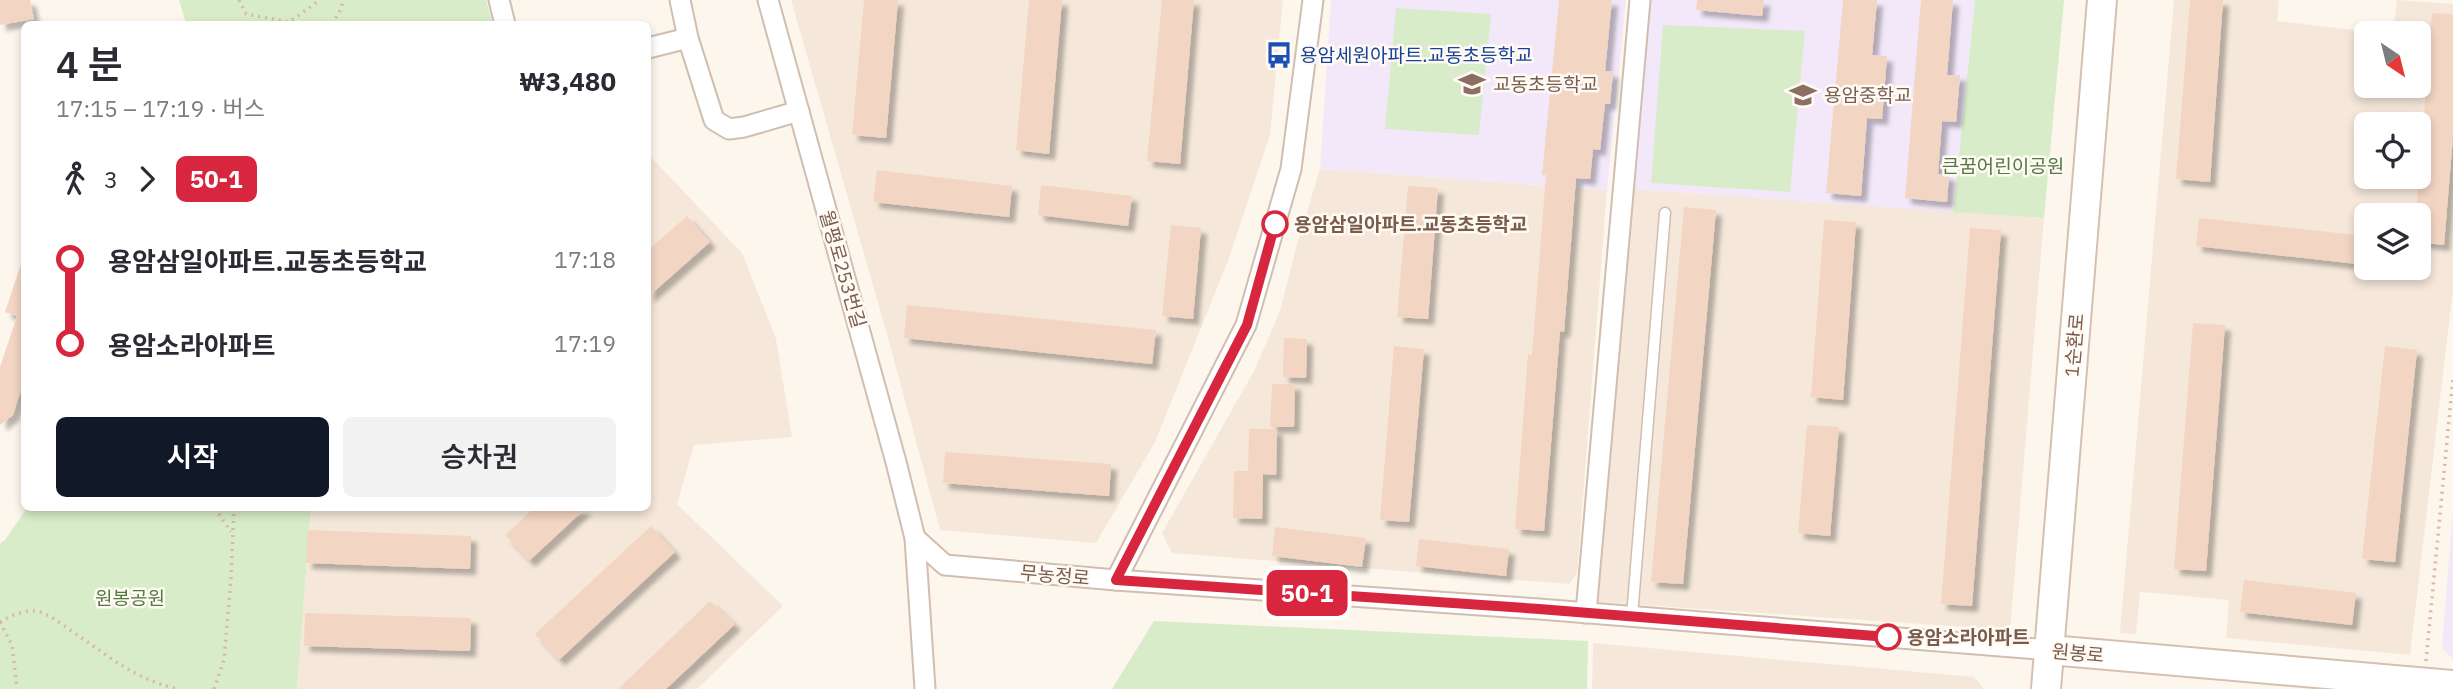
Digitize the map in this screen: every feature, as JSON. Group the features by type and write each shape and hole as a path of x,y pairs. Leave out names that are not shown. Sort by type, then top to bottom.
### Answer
{"street":[{"path":"499,0 504,21"},
{"path":"680,0 688,38 714,120 729,129 799,111"},
{"name":"월평로253번길","path":"768,0 893,449 915,538"},
{"name":"무농정로","path":"915,538 945,565 1116,580 1247,325 1291,169 1313,0"},
{"path":"1586,613 1640,0"},
{"name":"1순환로","path":"2065,689 2059,651 2102,0"},
{"name":"1순환로","path":"2046,689 2059,651 2120,0"},
{"path":"651,47 688,38"},
{"path":"915,538 925,689"},
{"name":"원봉로","path":"1116,580 1586,613 2453,685"}],"lane":[{"path":"1632,617 1665,213"}],"path":[{"path":"239,0 246,14 284,21"},
{"path":"290,21 320,0"},
{"path":"334,21 343,0"},
{"path":"2424,682 2453,378"},
{"path":"217,511 233,534"},
{"path":"214,689 224,660 234,511"},
{"path":"17,689 12,645 0,622 12,614 36,611 55,620 118,663 155,684 179,689"}],"shaded area":[{"path":"791,0 1283,0 1270,135 1228,261 1155,442 1096,543 940,530"},
{"name":"교동초등학교","path":"1331,0 1626,0 1607,190 1320,169"},
{"name":"용암중학교","path":"1650,0 1975,0 1953,212 1634,189"},
{"path":"2174,0 2279,0 2277,21 2354,30 2354,98 2431,98 2431,21 2394,21 2397,0 2453,4 2453,289 2410,655 2226,638 2229,600 2140,592 2136,634 2120,633"},
{"path":"651,157 742,253 776,339 792,437 694,445 677,504 783,606 697,689 297,689 311,511 651,511"},
{"path":"1320,169 1607,190 1577,573 1569,584 1172,553 1162,533 1254,371 1280,311"},
{"path":"1634,189 2044,218 2010,630 1598,602"},
{"path":"2453,509 2453,659 2442,648"},
{"path":"1593,643 1974,677 1984,689 1592,689"}],"green space":[{"path":"179,0 486,0 492,21 185,21"},
{"name":"큰꿈어린이공원","path":"1975,0 2064,0 2044,218 1953,212"},
{"path":"1396,8 1491,14 1479,135 1385,129"},
{"path":"1663,25 1805,31 1790,192 1651,183"},
{"name":"원봉공원","path":"25,511 311,511 297,689 0,689 0,544"},
{"path":"1154,621 1588,641 1587,689 1112,689"}],"building":[{"path":"0,0 30,0 34,19 0,25"},
{"path":"864,0 898,0 886,138 852,135"},
{"path":"1029,0 1062,0 1049,154 1016,150"},
{"path":"1162,0 1194,0 1180,164 1147,161"},
{"path":"1559,0 1612,0 1605,71 1613,72 1610,104 1605,104 1600,150 1593,149 1590,179 1576,178 1564,332 1560,331 1544,531 1515,529 1528,354 1532,355 1546,175 1542,175"},
{"path":"1697,0 1764,0 1762,16 1696,10"},
{"path":"1843,0 1877,0 1872,55 1887,56 1882,119 1867,118 1861,196 1826,193"},
{"path":"1921,0 1953,0 1947,75 1960,75 1956,122 1942,121 1938,174 1949,175 1947,202 1905,198"},
{"path":"2190,0 2223,0 2210,182 2176,179"},
{"path":"2432,13 2453,14 2453,136 2444,245 2431,244 2431,203 2417,203 2418,189 2431,189 2431,112 2424,112 2425,98 2431,98"},
{"path":"877,170 1012,186 1009,217 873,202"},
{"path":"1041,185 1132,196 1128,226 1038,215"},
{"path":"1408,186 1438,188 1428,319 1397,317"},
{"path":"1684,207 1716,210 1683,584 1651,582"},
{"path":"687,216 710,242 651,294 651,247"},
{"path":"2199,218 2354,235 2354,264 2196,246"},
{"path":"1824,220 1856,222 1843,400 1811,397"},
{"path":"1171,225 1201,228 1193,319 1162,316"},
{"path":"1970,228 2001,230 1972,606 1941,604"},
{"path":"21,264 21,390 13,415 0,425 0,367 17,316 5,312"},
{"path":"907,305 1156,330 1152,364 904,338"},
{"path":"2193,323 2225,325 2206,571 2174,569"},
{"path":"1284,338 1307,339 1306,378 1283,377"},
{"path":"1394,346 1424,349 1409,522 1380,520"},
{"path":"2385,346 2417,350 2395,562 2362,559"},
{"path":"1272,384 1295,384 1294,427 1270,427"},
{"path":"1807,425 1839,427 1830,536 1798,533"},
{"path":"1249,429 1277,429 1276,475 1263,474 1262,519 1233,518 1234,471 1248,471"},
{"path":"945,452 1111,464 1109,496 943,483"},
{"path":"531,511 583,511 529,561 505,535"},
{"path":"651,526 675,552 559,660 535,634"},
{"path":"1275,527 1366,538 1362,567 1272,556"},
{"path":"308,530 471,536 470,569 306,563"},
{"path":"1419,539 1509,549 1506,576 1416,566"},
{"path":"2244,580 2356,593 2352,625 2240,612"},
{"path":"710,601 735,624 666,689 618,689"},
{"path":"305,613 471,618 470,651 304,646"}],"bus line":[{"name":"50-1","path":"1275,224 1247,325 1116,580 1539,609 1888,637"}],"place":[{"name":"용암세원아파트.교동초등학교","path":"1279,55"},
{"name":"교동초등학교","path":"1472,84"},
{"name":"용암중학교","path":"1803,95"},
{"name":"용암삼일아파트.교동초등학교","path":"1275,224"},
{"name":"용암소라아파트","path":"1888,637"}]}
